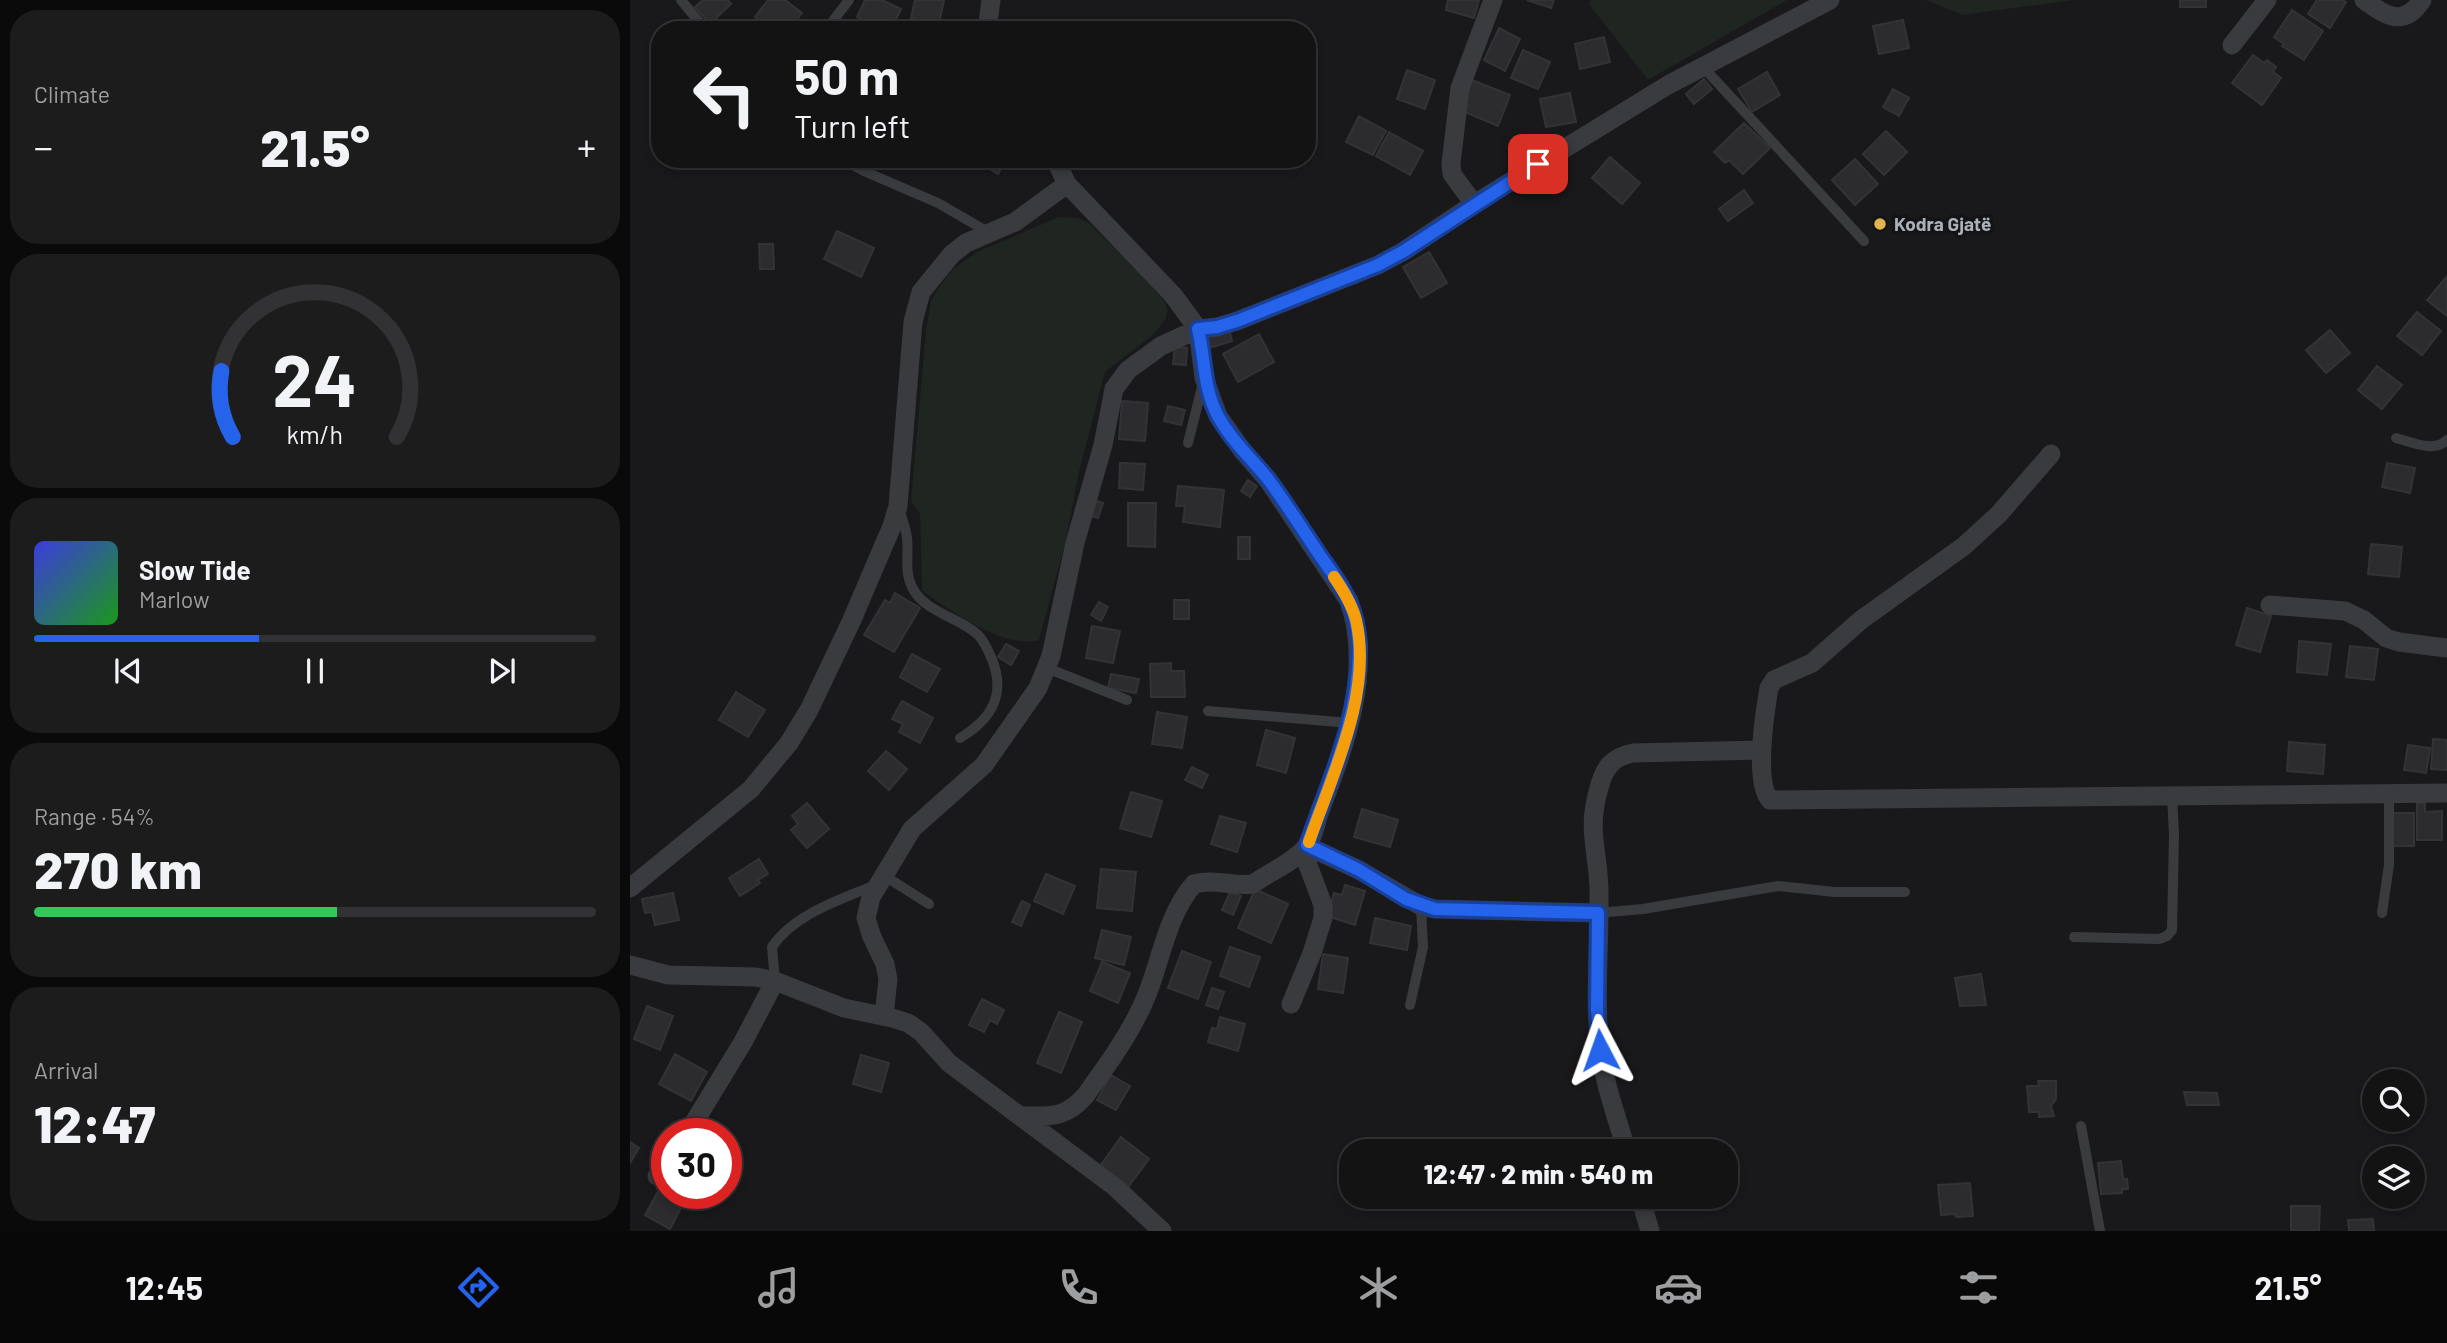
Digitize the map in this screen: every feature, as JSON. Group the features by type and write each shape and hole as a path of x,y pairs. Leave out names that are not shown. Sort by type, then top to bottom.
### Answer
{"street":[{"path":"988,21 992,0"},
{"path":"1474,204 1452,174 1451,163 1460,88 1493,0"},
{"path":"884,1016 888,979 885,964 866,918 871,897 912,829 984,765 1038,688 1047,668 1075,543 1103,445 1114,389 1128,370 1161,346 1198,329 1237,321 1378,265 1602,125 1703,67 1830,0"},
{"path":"2232,45 2267,0"},
{"path":"2364,0 2387,16 2401,17 2414,12 2421,0"},
{"path":"1059,168 1067,184 1173,295 1198,329 1204,378 1214,408 1228,432 1268,480 1349,601 1356,620 1358,669 1350,723 1342,753 1307,845 1308,866 1323,905 1323,918 1291,1004"},
{"path":"630,888 751,789 789,743 809,710 846,634 889,534 898,506 916,306 921,292 941,265 966,243 1015,222 1067,184"},
{"path":"2051,454 1999,514 1964,546 1861,620 1812,663 1774,680 1769,688 1761,750 1767,797 1773,800 2447,793"},
{"path":"2270,605 2345,611 2355,615 2386,638 2447,648"},
{"path":"1623,1139 1600,1050 1597,1010 1599,896 1592,831 1593,810 1602,777 1608,765 1622,755 1633,753 1761,750"},
{"path":"1307,845 1359,870 1421,906 1442,910 1598,913"},
{"path":"1020,1116 1062,1115 1085,1097 1136,1020 1180,904 1194,884 1217,881 1242,886 1253,884 1307,845"},
{"path":"630,965 668,975 756,977 775,981 844,1008 908,1023 921,1032 949,1063 1115,1187 1163,1231"},
{"path":"697,1118 743,1042 775,981"},
{"path":"1644,1209 1650,1231"}],"lane":[{"path":"681,0 698,21"},
{"path":"833,21 849,0"},
{"path":"1703,67 1864,241"},
{"path":"859,168 939,203 989,232"},
{"path":"1188,443 1204,378"},
{"path":"2396,438 2434,447 2447,440"},
{"path":"898,506 907,538 908,577 912,588 919,597 941,613 977,634 994,664 998,686 996,700 978,728 960,738"},
{"path":"1047,668 1127,700"},
{"path":"1208,711 1350,723"},
{"path":"2382,913 2389,865 2389,793"},
{"path":"2074,937 2159,939 2172,930 2172,794"},
{"path":"775,981 772,947 786,929 833,903 880,880 929,904"},
{"path":"1598,913 1643,909 1778,886 1835,892 1905,892"},
{"path":"1410,1005 1423,947 1421,906"},
{"path":"2081,1126 2100,1231"}],"shaded area":[{"path":"1591,0 1787,0 1648,80 1589,4"},
{"path":"1926,0 2074,0 1962,15"},
{"path":"1059,217 1077,218 1089,223 1151,285 1168,310 1165,320 1154,334 1105,372 1079,472 1065,544 1039,640 1025,642 994,634 978,626 946,608 922,590 920,514 911,501 931,301 952,270 977,252"}],"building":[{"path":"703,0 728,0 731,4 713,21 707,21 695,7"},
{"path":"768,0 785,0 802,13 796,21 761,21 755,17"},
{"path":"865,0 882,0 901,9 895,21 866,21 857,17"},
{"path":"915,0 944,0 940,21 911,18"},
{"path":"1448,0 1479,0 1474,18 1446,10"},
{"path":"1527,0 1554,0 1551,8"},
{"path":"2180,0 2206,0 2206,7 2180,7"},
{"path":"2317,0 2346,2 2330,28 2308,14"},
{"path":"2292,10 2323,31 2304,60 2282,46 2284,44 2274,37"},
{"path":"1903,20 1909,48 1879,54 1873,26"},
{"path":"1499,28 1520,39 1505,71 1484,60"},
{"path":"1604,37 1610,62 1580,69 1575,44"},
{"path":"1523,50 1550,62 1538,89 1511,78"},
{"path":"2253,55 2276,67 2273,72 2281,78 2262,105 2232,83"},
{"path":"1407,70 1435,80 1425,109 1397,99"},
{"path":"1767,72 1780,95 1752,112 1738,89"},
{"path":"1704,79 1712,89 1694,104 1686,94"},
{"path":"1472,80 1510,95 1498,126 1460,110"},
{"path":"1893,89 1909,98 1899,116 1883,107"},
{"path":"1570,93 1576,122 1546,127 1540,99"},
{"path":"1359,116 1386,131 1373,155 1346,142"},
{"path":"1744,123 1770,148 1743,174 1729,160 1725,163 1714,152"},
{"path":"1886,131 1907,152 1884,175 1863,154"},
{"path":"1389,132 1423,151 1410,175 1376,156"},
{"path":"1610,157 1640,183 1622,204 1592,178"},
{"path":"1855,159 1878,184 1855,205 1832,180"},
{"path":"988,168 1002,168 998,174"},
{"path":"1744,190 1753,203 1728,221 1719,209"},
{"path":"837,231 874,248 861,277 824,259"},
{"path":"759,244 773,244 774,269 760,269"},
{"path":"1429,252 1447,283 1421,298 1403,267"},
{"path":"2447,276 2447,316 2427,300"},
{"path":"2417,312 2441,331 2422,355 2397,336"},
{"path":"1229,329 1232,341 1209,348 1206,336"},
{"path":"2330,330 2350,353 2326,373 2306,350"},
{"path":"1259,334 1274,362 1238,382 1223,354"},
{"path":"1175,347 1187,348 1186,365 1173,364"},
{"path":"2377,366 2402,385 2382,409 2358,390"},
{"path":"1122,401 1148,403 1145,441 1119,439"},
{"path":"1168,406 1185,410 1181,425 1164,421"},
{"path":"1120,463 1145,464 1143,490 1119,488"},
{"path":"2387,463 2415,468 2410,493 2382,487"},
{"path":"1248,480 1257,486 1250,497 1241,491"},
{"path":"1178,486 1224,490 1220,527 1183,522 1185,506 1176,506"},
{"path":"1093,500 1103,503 1098,518 1088,515"},
{"path":"1128,503 1156,503 1155,547 1128,546"},
{"path":"1238,537 1250,537 1250,559 1238,559"},
{"path":"2371,544 2402,547 2399,577 2368,574"},
{"path":"895,593 920,608 894,652 864,635 885,600 890,603"},
{"path":"1174,600 1189,600 1189,619 1174,619"},
{"path":"1099,602 1108,607 1101,621 1091,615"},
{"path":"2247,608 2271,616 2260,652 2236,645"},
{"path":"1092,626 1120,631 1113,663 1086,658"},
{"path":"2299,641 2331,644 2327,675 2297,672"},
{"path":"1006,644 1019,651 1011,665 998,657"},
{"path":"2350,646 2378,649 2374,680 2346,677"},
{"path":"912,654 940,669 927,692 900,677"},
{"path":"1171,663 1171,671 1184,671 1185,697 1151,697 1150,664"},
{"path":"1111,674 1139,679 1136,693 1108,688"},
{"path":"736,692 765,710 748,737 719,720"},
{"path":"902,701 933,718 920,743 899,732 903,724 892,719"},
{"path":"1157,712 1187,717 1182,748 1152,744"},
{"path":"1266,730 1295,738 1286,773 1257,765"},
{"path":"2433,739 2447,740 2447,770 2431,769"},
{"path":"2289,742 2325,745 2323,774 2287,771"},
{"path":"2408,745 2430,748 2426,773 2404,770"},
{"path":"886,751 907,769 889,790 868,771"},
{"path":"1192,767 1208,775 1202,788 1185,780"},
{"path":"1131,792 1162,801 1151,837 1120,828"},
{"path":"807,803 829,829 807,848 791,830 798,824 792,816"},
{"path":"2417,803 2425,803 2425,812 2442,811 2442,840 2417,840"},
{"path":"1362,809 1398,820 1390,847 1354,837"},
{"path":"2390,813 2414,813 2414,846 2390,846"},
{"path":"1220,816 1246,823 1237,852 1211,844"},
{"path":"759,859 768,874 758,880 760,883 740,896 729,878"},
{"path":"1101,869 1136,872 1132,911 1097,908"},
{"path":"1046,874 1075,886 1063,914 1034,901"},
{"path":"1345,885 1365,891 1355,925 1327,916 1334,893 1342,895"},
{"path":"1255,889 1288,904 1271,943 1238,928"},
{"path":"1230,892 1241,896 1233,915 1222,910"},
{"path":"673,893 679,920 655,925 652,912 645,913 642,899"},
{"path":"1022,901 1030,905 1021,926 1012,922"},
{"path":"1375,918 1411,926 1407,950 1370,943"},
{"path":"1102,930 1131,937 1124,965 1095,958"},
{"path":"1230,947 1260,957 1249,987 1220,976"},
{"path":"1182,951 1211,962 1198,999 1168,988"},
{"path":"1323,954 1348,958 1343,993 1318,989"},
{"path":"1102,962 1130,973 1118,1003 1090,991"},
{"path":"1981,974 1986,1005 1960,1006 1955,978"},
{"path":"1212,988 1224,992 1218,1009 1206,1005"},
{"path":"982,999 1004,1010 997,1024 990,1020 984,1032 969,1025"},
{"path":"647,1006 673,1016 660,1050 634,1039"},
{"path":"1059,1012 1082,1022 1061,1073 1037,1063"},
{"path":"1220,1017 1245,1024 1238,1051 1208,1042 1212,1028 1217,1029"},
{"path":"675,1054 707,1072 691,1101 659,1084"},
{"path":"861,1055 889,1063 881,1092 853,1084"},
{"path":"1111,1075 1130,1086 1116,1110 1097,1100"},
{"path":"2038,1081 2056,1081 2056,1099 2051,1106 2054,1116 2039,1117 2039,1112 2029,1112 2027,1086 2039,1086"},
{"path":"2184,1092 2217,1093 2219,1105 2187,1105"},
{"path":"1121,1137 1149,1159 1128,1187 1100,1166"},
{"path":"630,1142 639,1148 630,1163"},
{"path":"2121,1161 2123,1179 2127,1179 2128,1189 2122,1189 2122,1193 2101,1194 2098,1163"},
{"path":"1970,1183 1973,1216 1941,1215 1938,1185"},
{"path":"651,1204 651,1209 680,1209 670,1229 645,1215"},
{"path":"2291,1206 2320,1206 2319,1231 2291,1231"},
{"path":"2373,1219 2374,1231 2349,1231 2348,1220"}],"slow traffic":[{"path":"1309,842 1342,753 1350,723 1358,669 1356,620 1349,601 1334,577"}],"place":[{"name":"Kodra Gjatë","path":"1880,224"}],"route":[{"path":"1538,164 1378,265 1237,321 1198,329 1204,378 1218,416 1268,480 1312,544 1349,601 1356,620 1358,669 1350,723 1342,753 1307,845 1359,870 1421,906 1469,911 1598,913 1597,1010 1600,1050"}]}
